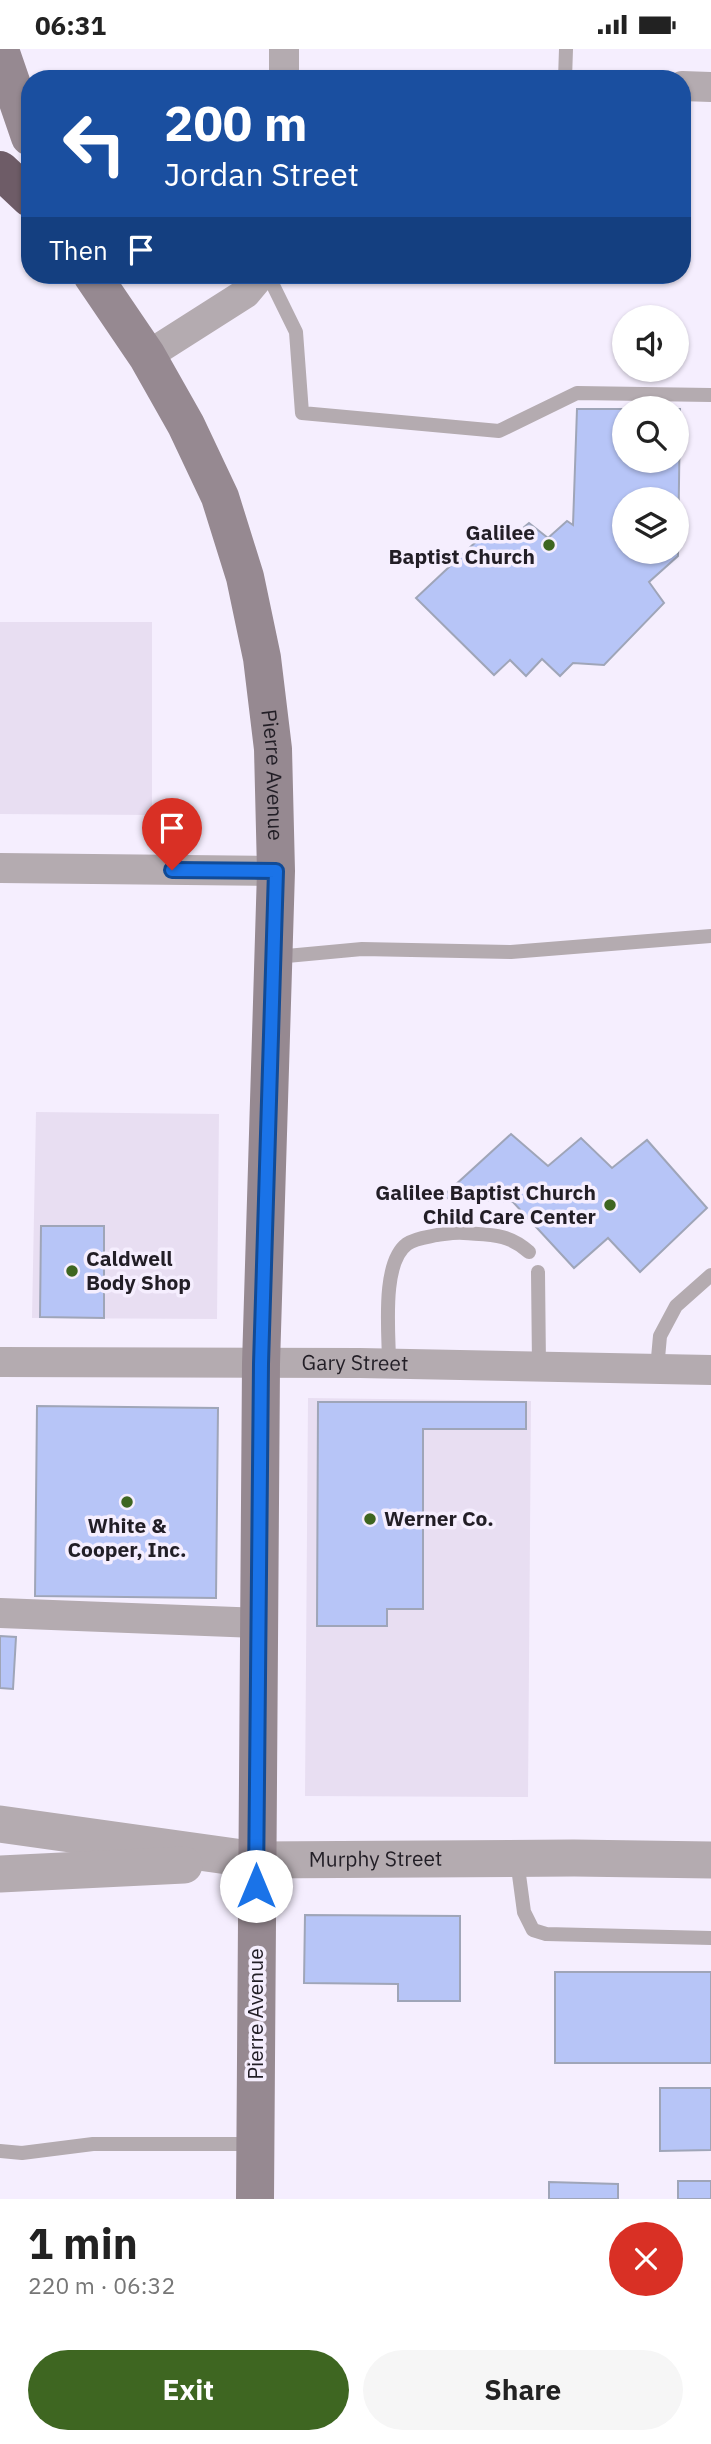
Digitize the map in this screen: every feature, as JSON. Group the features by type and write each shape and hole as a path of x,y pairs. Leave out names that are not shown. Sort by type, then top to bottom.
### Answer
{"highway":[{"path":"0,170 21,190"}],"main road":[{"path":"0,50 21,112"},
{"path":"0,136 21,168"},
{"name":"Pierre Avenue","path":"98,284 147,356 186,425 220,497 245,577 262,658 273,749 276,871 261,1364 255,2199"}],"street":[{"path":"284,49 284,70"},
{"path":"691,86 711,87"},
{"path":"147,356 246,293 254,284"},
{"path":"0,868 276,871"},
{"name":"Gary Street","path":"0,1362 389,1363 711,1370"},
{"path":"0,1613 259,1623"},
{"name":"Murphy Street","path":"0,1824 256,1860 711,1860"},
{"path":"0,1874 133,1869 256,1860"}],"lane":[{"path":"565,70 566,49"},
{"path":"272,284 296,332 302,413 499,431 577,393 711,394"},
{"path":"273,957 362,949 511,952 711,936"},
{"path":"389,1363 390,1281 396,1258 407,1244 422,1238 457,1232 499,1235 516,1241 529,1252"},
{"path":"538,1272 539,1366"},
{"path":"657,1369 660,1336 676,1306 711,1275"},
{"path":"517,1858 524,1912 533,1930 546,1934 711,1938"},
{"path":"0,2151 22,2153 93,2144 255,2144"}],"shaded area":[{"path":"0,622 152,622 152,815 0,814"},
{"name":"Caldwell Body Shop","path":"36,1112 219,1114 217,1319 32,1318"},
{"path":"308,1398 531,1401 528,1797 305,1796"}],"building":[{"name":"Galilee Baptist Church","path":"577,409 612,409 612,473 679,473 679,487 612,487 612,564 669,564 649,582 664,603 604,665 573,663 560,676 542,659 526,676 510,660 494,675 416,598 496,523 511,538 529,523 548,538 567,521 573,525"},
{"name":"Galilee Baptist Church Child Care Center","path":"511,1134 548,1166 581,1138 612,1168 647,1140 707,1208 640,1272 608,1238 574,1268 513,1202 441,1198"},
{"name":"Caldwell Body Shop","path":"41,1226 104,1226 104,1318 40,1317"},
{"name":"Werner Co.","path":"318,1402 526,1402 526,1429 423,1429 423,1609 387,1609 387,1626 317,1626"},
{"name":"White & Cooper, Inc.","path":"37,1406 218,1408 216,1598 35,1596"},
{"path":"0,1636 16,1637 13,1689 0,1688"},
{"path":"305,1915 460,1916 460,2001 398,2001 398,1984 304,1983"},
{"path":"555,1972 711,1972 711,2063 555,2063"},
{"path":"660,2088 711,2088 711,2150 660,2151"},
{"path":"678,2181 711,2181 711,2199 678,2199"},
{"path":"549,2182 618,2184 618,2199 549,2199"}],"place":[{"name":"Galilee Baptist Church","path":"549,545"},
{"name":"Galilee Baptist Church Child Care Center","path":"610,1205"},
{"name":"Caldwell Body Shop","path":"72,1271"},
{"name":"White & Cooper, Inc.","path":"127,1502"},
{"name":"Werner Co.","path":"370,1519"}],"route":[{"path":"172,870 276,871 261,1364 256,1886"}]}
